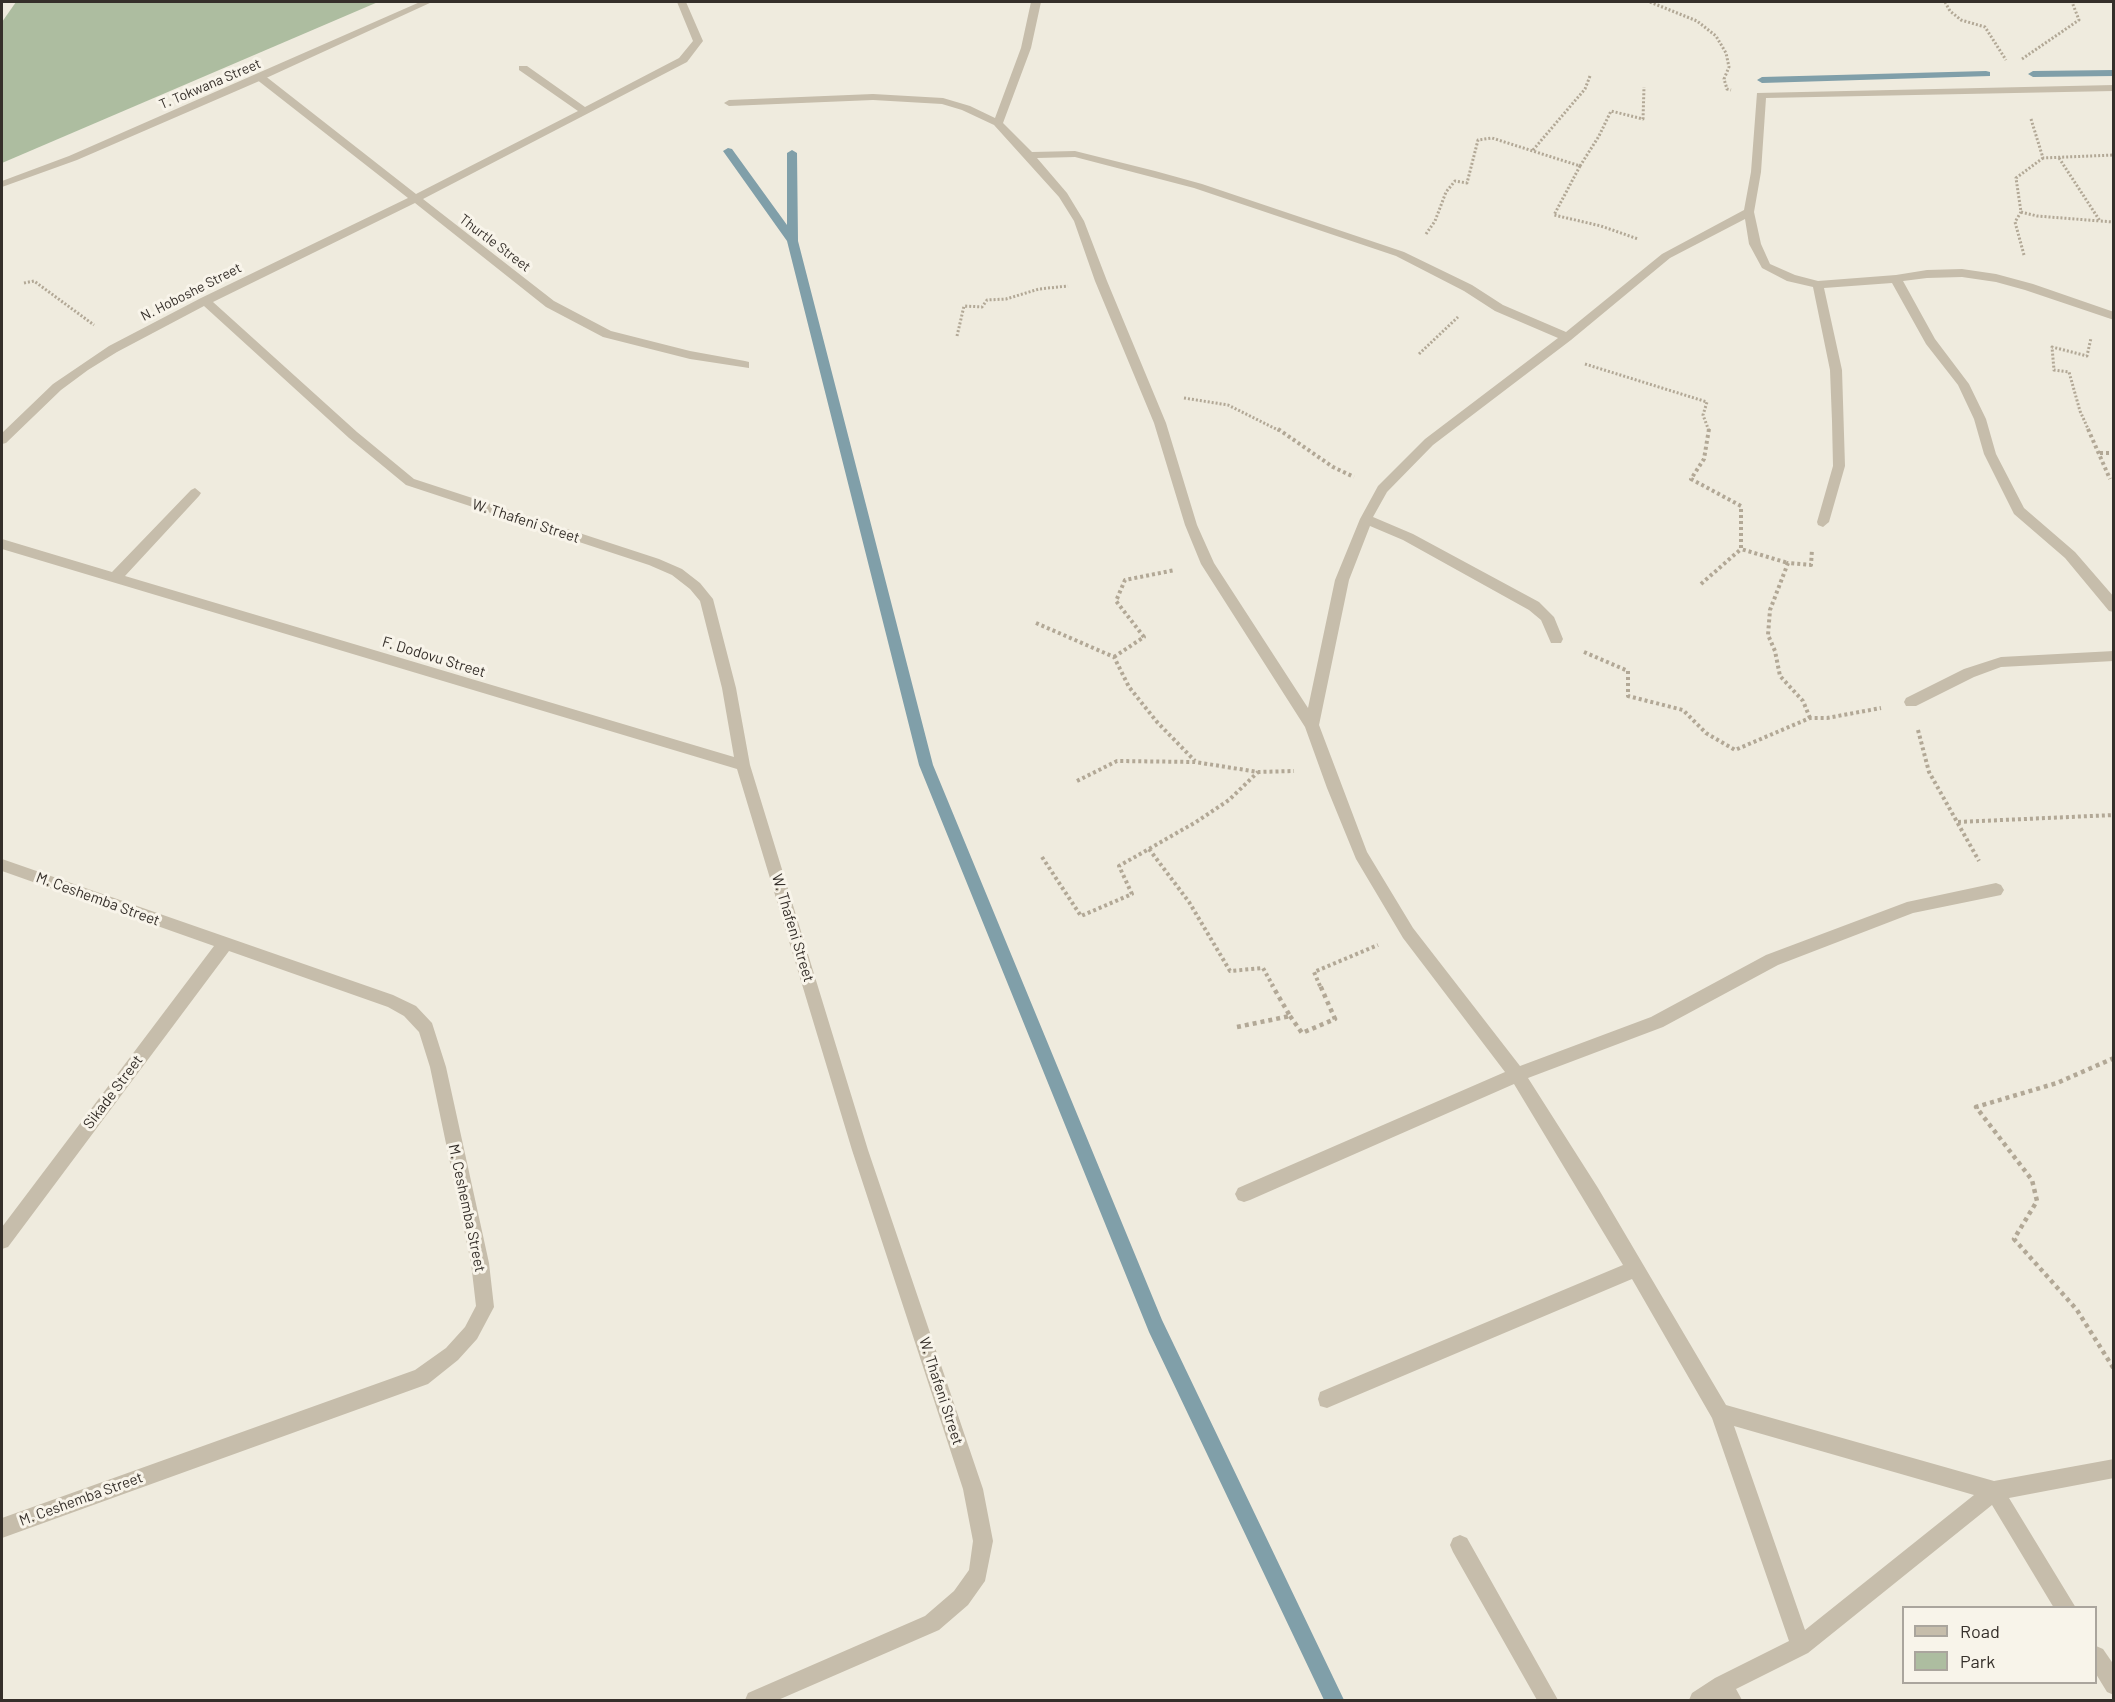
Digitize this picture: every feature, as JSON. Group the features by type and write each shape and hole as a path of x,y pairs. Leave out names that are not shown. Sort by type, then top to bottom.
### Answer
{"street":[{"name":"T. Tokwana Street","path":"2,184 73,158 427,2"},
{"name":"N. Hoboshe Street","path":"2,440 57,387 113,349 205,301 413,200 683,60 698,41 681,2"},
{"path":"998,123 1026,48 1036,2"},
{"path":"523,68 585,111"},
{"name":"Thurtle Street","path":"260,77 413,200 550,304 607,334 690,355 746,365"},
{"path":"2114,88 1761,96 1756,172 1749,212 1755,244 1766,266 1791,278 1818,285 1896,279 1926,274 1962,273 1996,278 2029,287 2114,316"},
{"path":"729,103 873,97 943,101 966,108 998,123 1063,195 1079,220 1101,281 1160,423 1191,525 1208,564 1312,725 1361,855 1408,933 1517,1075 1592,1194 1720,1413 1801,1646"},
{"path":"1029,155 1075,154 1179,180 1400,254 1499,308 1567,338"},
{"path":"1312,725 1341,580 1366,519 1382,489 1429,442 1567,338 1666,256 1749,212"},
{"path":"1896,279 1930,340 1963,384 1980,419 1990,454 2019,511 2070,555 2114,607"},
{"path":"1818,285 1836,370 1839,466 1823,522"},
{"name":"W. Thafeni Street","path":"205,301 353,435 410,482 654,562 677,572 695,586 706,599 717,638 743,765 860,1150 973,1489 983,1541 978,1574 960,1598 932,1623 755,1701"},
{"path":"116,576 195,493"},
{"path":"1366,519 1408,537 1534,606 1547,617 1556,639"},
{"name":"F. Dodovu Street","path":"2,544 116,576 496,693 743,765"},
{"path":"1911,702 1969,673 2001,662 2114,656"},
{"name":"M. Ceshemba Street","path":"2,865 393,1002 410,1011 426,1028 438,1067 480,1263 485,1307 471,1333 452,1354 421,1377 2,1528"},
{"path":"1244,1194 1400,1128 1517,1075 1657,1022 1772,960 1912,907 1996,890"},
{"name":"Sikade Street","path":"2,1241 225,944"},
{"path":"1327,1400 1634,1269"},
{"path":"1720,1413 1994,1491 2114,1468"},
{"path":"1994,1491 2065,1606"},
{"path":"1700,1701 1727,1693 1801,1646 1994,1491"},
{"path":"1460,1545 1548,1701"},
{"path":"2097,1658 2114,1685"}],"path":[{"path":"1650,2 1697,21 1716,36 1726,53 1729,67 1724,80 1727,89 1761,96"},
{"path":"2020,61 2079,20 2072,2"},
{"path":"1533,150 1585,89 1590,76"},
{"path":"1644,87 1642,119 1611,111 1554,215 1601,226 1636,238 1666,256"},
{"path":"1422,265 1438,246 1424,237 1435,221 1446,192 1455,181 1467,183 1478,140 1492,138 1580,166"},
{"path":"2058,157 2100,221"},
{"path":"2029,287 2028,272 2015,222 2021,212 2016,178 2043,158"},
{"path":"2021,212 2037,216 2114,222"},
{"path":"24,283 34,281 94,325 113,349"},
{"path":"957,336 964,306 982,307 987,300 1006,299 1040,290 1101,281"},
{"path":"1419,354 1480,296"},
{"path":"2096,311 2087,356 2052,347 2054,369 2069,372 2080,411 2110,479"},
{"path":"1551,350 1611,374 1707,402 1703,415 1709,429 1707,449 1704,459 1691,479 1741,506 1741,549 1701,584"},
{"path":"1150,398 1181,398 1228,405 1279,430 1333,467 1382,489"},
{"path":"2100,453 2114,453"},
{"path":"1741,549 1788,563 1811,565 1812,532 1823,522"},
{"path":"1788,563 1770,610 1767,635 1775,651 1780,676 1803,701 1810,718"},
{"path":"1114,657 1144,637 1116,601 1125,580 1208,564"},
{"path":"1036,623 1114,657 1129,687 1157,722 1195,762"},
{"path":"1556,639 1628,671 1628,696 1683,710 1706,733 1735,750 1810,718 1827,718 1911,702 1929,772 1996,890"},
{"path":"1077,781 1117,761 1195,762 1258,772 1328,771"},
{"path":"1042,857 1081,916 1132,894 1119,866 1229,800 1258,772"},
{"path":"1958,822 2114,816"},
{"path":"1149,849 1189,902 1230,971 1263,968 1302,1033 1335,1019 1314,972 1408,933"},
{"path":"1237,1027 1290,1016"},
{"path":"2114,1058 2057,1083 1976,1107 2032,1180 2037,1201 2014,1239 2077,1311 2114,1369"}],"green space":[{"path":"16,2 378,2 2,163 2,22"}],"waterway":[{"path":"2033,74 2114,73"},
{"path":"1762,80 1986,74"},
{"path":"728,151 792,241"},
{"path":"792,153 792,241"},
{"path":"792,241 926,765 1155,1326 1334,1700"}]}
